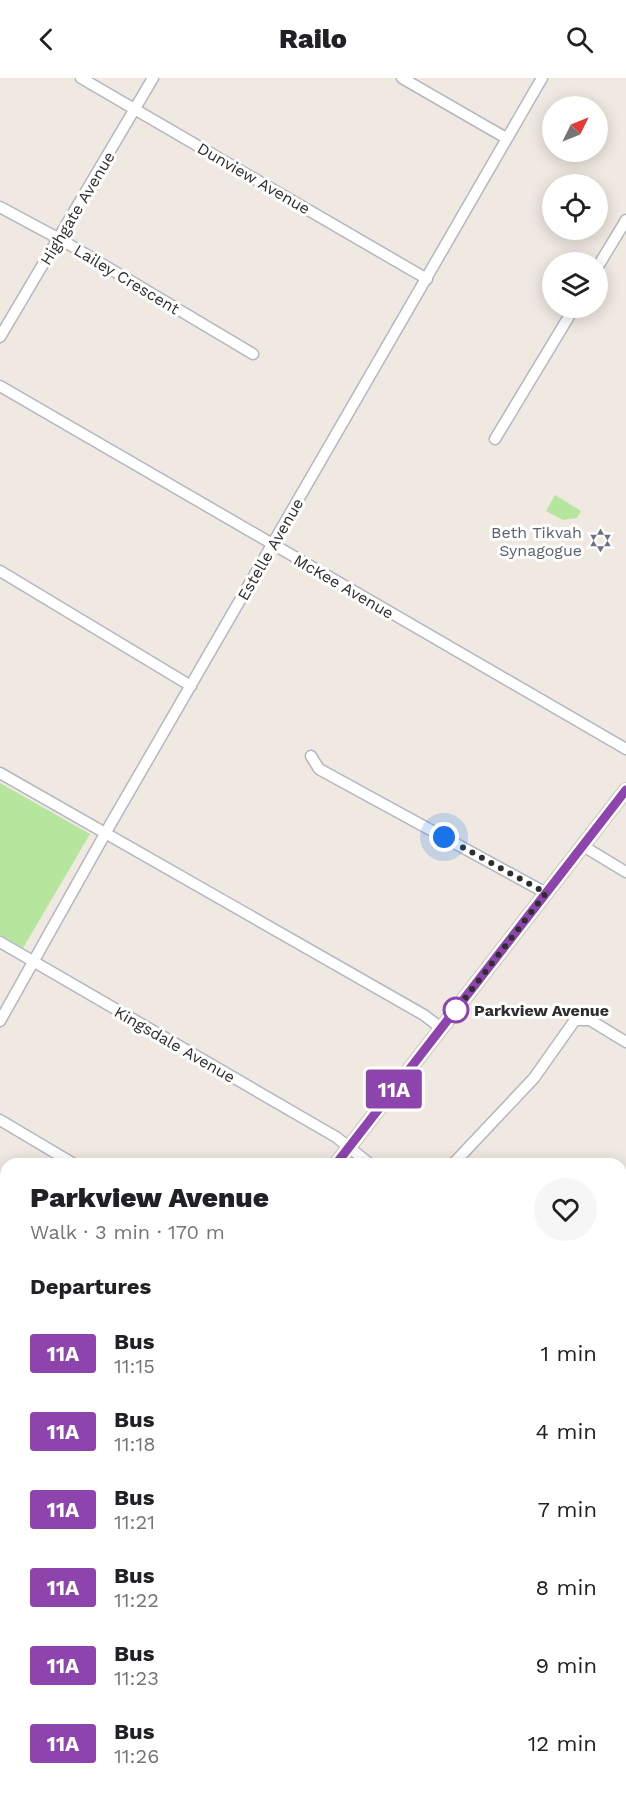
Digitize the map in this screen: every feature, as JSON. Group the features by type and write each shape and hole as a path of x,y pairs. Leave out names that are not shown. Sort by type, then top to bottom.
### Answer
{"main road":[{"path":"341,1158 626,790"}],"street":[{"name":"Dunview Avenue","path":"81,78 427,279"},
{"name":"Highgate Avenue","path":"0,337 153,78"},
{"path":"402,78 506,138"},
{"name":"Estelle Avenue","path":"0,1021 105,834 542,78"},
{"name":"Lailey Crescent","path":"0,207 59,239 253,354"},
{"path":"607,252 626,220"},
{"path":"495,439 568,318"},
{"name":"McKee Avenue","path":"0,386 626,749"},
{"path":"0,571 191,686"},
{"path":"311,756 319,769 546,893"},
{"path":"0,773 424,1015 441,1028"},
{"path":"583,846 626,872"},
{"name":"Kingsdale Avenue","path":"0,942 350,1146 363,1158"},
{"path":"459,1158 534,1078 575,1020 590,1020 626,1042"},
{"path":"0,1120 64,1158"}],"green space":[{"path":"555,495 581,511 577,518 563,520 546,511"},
{"path":"0,783 90,834 23,948 0,935"}],"bus line":[{"name":"11A","path":"341,1158 626,790"}],"place":[{"name":"Beth Tikvah Synagogue","path":"600,541"},
{"name":"Parkview Avenue","path":"456,1010"}],"route":[{"path":"444,837 546,893 456,1010"}]}
